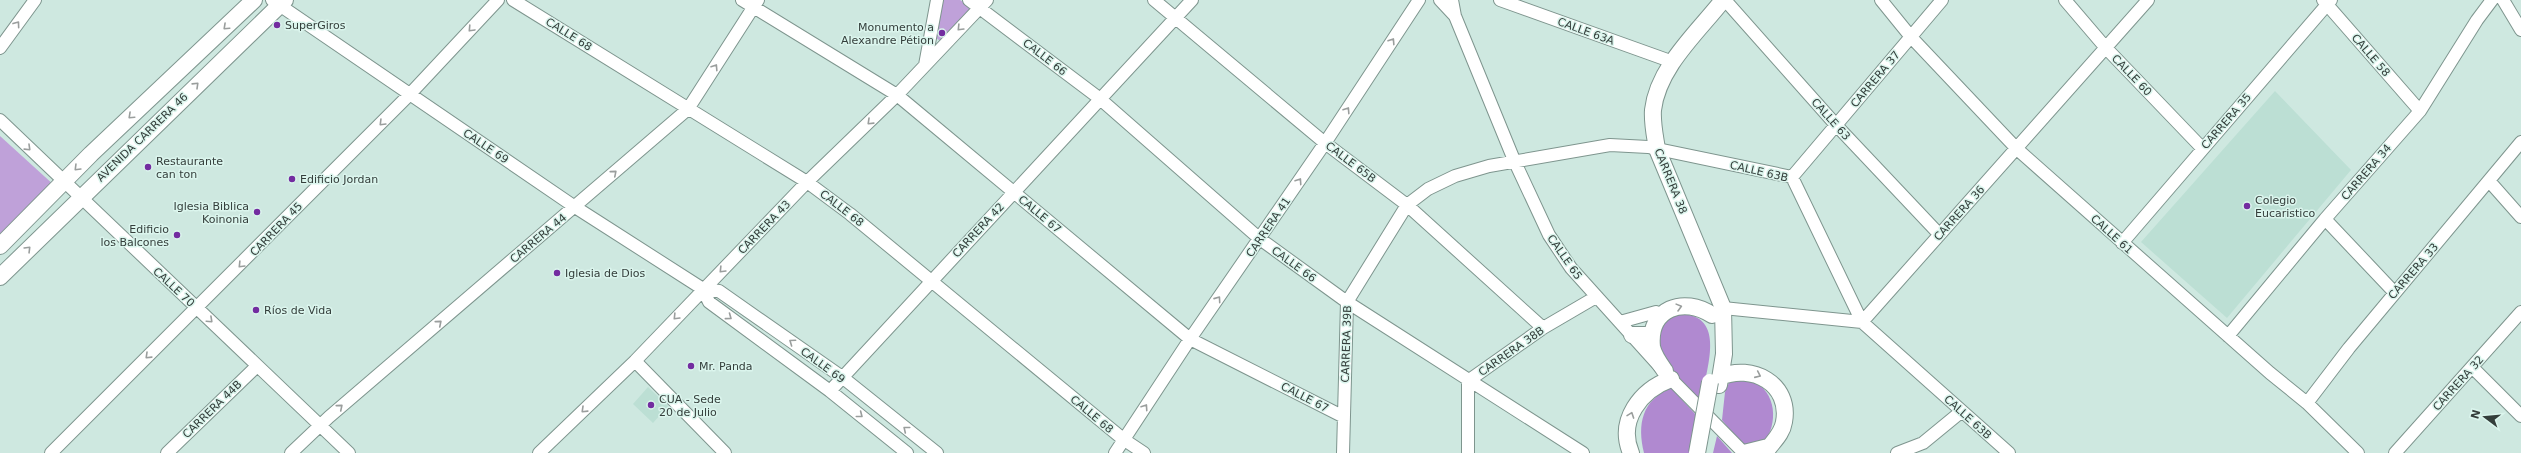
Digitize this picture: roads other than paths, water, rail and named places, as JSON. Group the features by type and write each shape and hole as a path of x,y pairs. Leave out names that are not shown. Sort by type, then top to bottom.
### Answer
{"main road":[{"name":"AVENIDA CARRERA 46","path":"0,246 63,182 254,0"},
{"name":"CARRERA 38","path":"1706,453 1716,381 1716,338 1718,311 1712,282 1657,149 1653,127 1653,109 1658,88 1673,62 1724,0"},
{"name":"AVENIDA CARRERA 46","path":"0,277 278,2"},
{"path":"1631,453 1628,438 1632,412 1647,391 1668,375 1652,348 1652,335 1660,318 1674,307 1692,305 1718,311"},
{"path":"1632,335 1652,335"},
{"path":"1716,381 1740,371 1751,372 1765,378 1776,389 1782,400 1784,421 1781,431 1766,450 1744,453"},
{"name":"CARRERA 38","path":"1696,453 1716,381"}],"street":[{"path":"0,48 35,0"},
{"name":"CARRERA 45","path":"51,453 197,309 410,94 498,0"},
{"name":"CALLE 68","path":"513,0 807,182 931,281 1123,440 1144,453"},
{"name":"CALLE 67","path":"742,0 756,4 897,96 1190,339 1344,417"},
{"path":"925,65 937,0"},
{"name":"CALLE 66","path":"969,0 984,4 1099,98 1260,239 1347,302 1468,381 1583,453"},
{"name":"CALLE 65B","path":"1154,0 1325,143 1408,205 1543,328"},
{"name":"CARRERA 42","path":"830,391 1099,98 1192,0"},
{"name":"CARRERA 41","path":"1115,453 1190,339 1325,143 1419,0"},
{"name":"CALLE 65","path":"1440,0 1455,16"},
{"name":"CALLE 65","path":"1452,0 1455,16 1514,160 1549,235 1570,268 1668,375 1744,453"},
{"name":"CALLE 63A","path":"1500,0 1673,62"},
{"name":"CALLE 63","path":"1724,0 1836,125 1939,234"},
{"name":"CALLE 61","path":"1881,0 1911,37 2017,149 2228,336 2308,403 2358,453"},
{"name":"CARRERA 37","path":"1792,177 1942,0"},
{"name":"CALLE 60","path":"2065,0 2106,48 2202,148"},
{"name":"CARRERA 36","path":"1862,322 2148,0"},
{"name":"CARRERA 34","path":"2228,336 2325,220 2420,111 2477,20 2492,0"},
{"path":"2503,0 2521,30"},
{"name":"CALLE 69","path":"278,2 575,207 703,289 719,291 842,377 934,452"},
{"name":"CALLE 58","path":"2327,2 2420,111"},
{"name":"CARRERA 35","path":"2122,243 2327,2"},
{"name":"CARRERA 44","path":"291,453 320,425 688,109 756,4"},
{"name":"CARRERA 43","path":"540,453 635,361 807,182 897,96 984,4"},
{"name":"CALLE 70","path":"0,120 63,182 349,453"},
{"name":"CARRERA 33","path":"2308,403 2348,348 2394,292 2490,182 2521,142"},
{"name":"CALLE 63B","path":"1408,205 1428,189 1455,176 1514,160 1610,145 1657,149 1792,177 1862,322 2008,453"},
{"path":"2490,182 2521,216"},
{"name":"CARRERA 39B","path":"1343,453 1347,302 1408,205"},
{"path":"2325,220 2394,292"},
{"name":"CALLE 69","path":"703,289 709,302 830,391 908,453"},
{"name":"CARRERA 38B","path":"1468,453 1468,381 1543,328 1596,297"},
{"path":"1718,311 1862,322"},
{"path":"1620,322 1656,312"},
{"name":"CARRERA 32","path":"2395,453 2521,312"},
{"path":"635,361 725,453"},
{"name":"CARRERA 44B","path":"167,453 257,366"},
{"path":"2472,367 2521,416"},
{"path":"1898,453 1923,443 1962,411"}],"place":[{"name":"SuperGiros","path":"277,25"},
{"name":"Monumento a Alexandre Pétion","path":"942,33"},
{"name":"Restaurante can ton","path":"148,167"},
{"name":"Edificio Jordan","path":"292,179"},
{"name":"Colegio Eucaristico","path":"2247,206"},
{"name":"Iglesia Biblica Koinonia","path":"257,212"},
{"name":"Edificio los Balcones","path":"177,235"},
{"name":"Iglesia de Dios","path":"557,273"},
{"name":"Ríos de Vida","path":"256,310"},
{"name":"Mr. Panda","path":"691,366"},
{"name":"CUA - Sede 20 de Julio","path":"651,405"}]}
